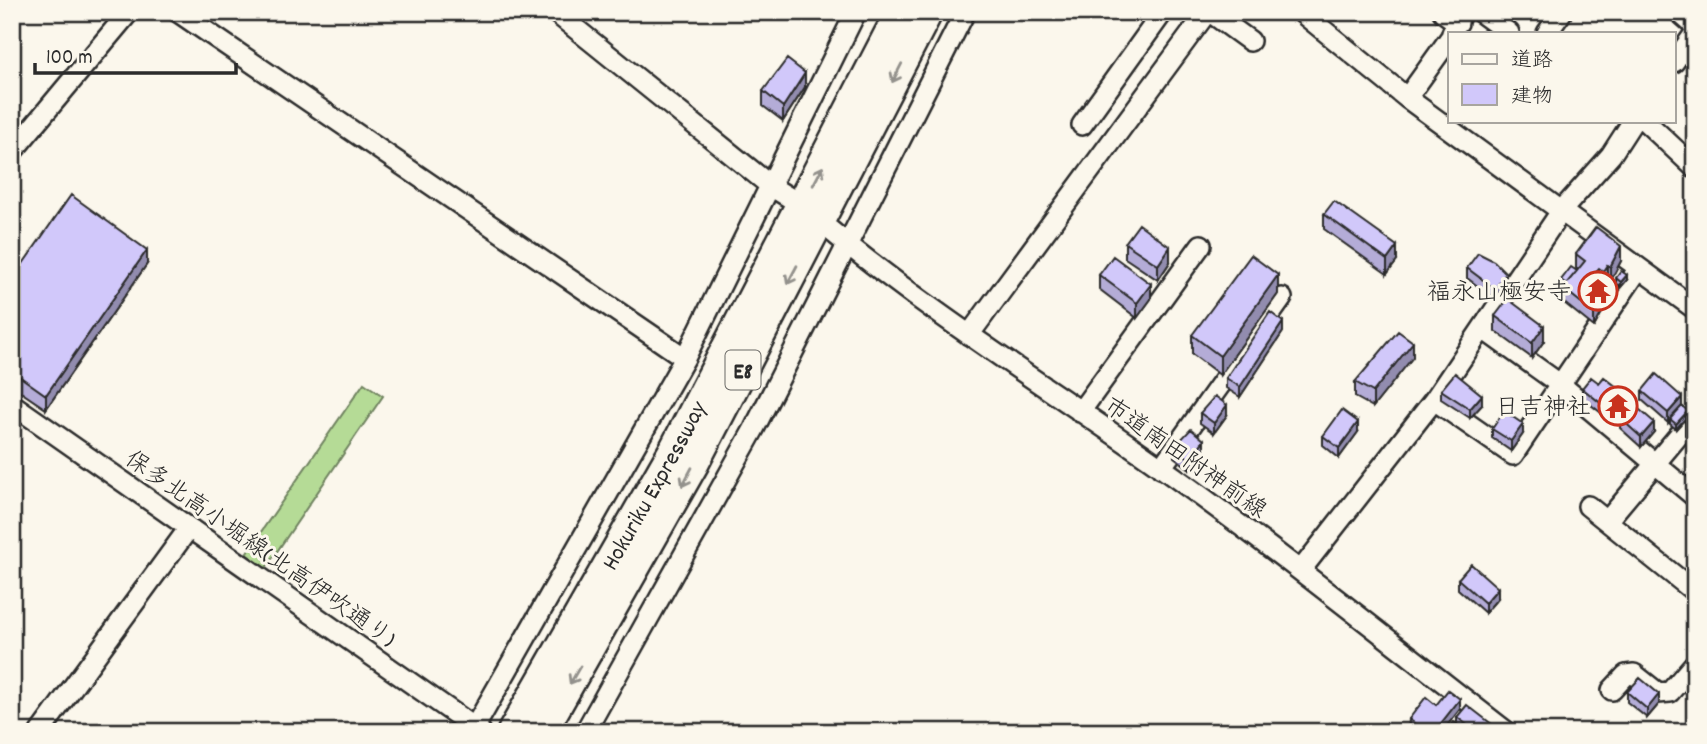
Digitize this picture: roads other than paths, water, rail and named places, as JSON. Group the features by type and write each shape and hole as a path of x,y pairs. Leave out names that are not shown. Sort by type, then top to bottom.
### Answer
{"highway":[{"name":"Hokuriku Expressway","path":"532,724 901,12"},
{"name":"Hokuriku Expressway","path":"532,724 694,462 928,12"}],"street":[{"path":"12,152 129,12"},
{"path":"178,12 685,358"},
{"path":"555,12 772,187 790,198"},
{"path":"476,730 685,358 772,187 856,12"},
{"path":"584,732 747,442 849,246 965,12"},
{"path":"1082,125 1163,12"},
{"path":"970,335 1208,12 1250,41"},
{"path":"1301,12 1407,98 1695,309"},
{"path":"1480,12 1508,32"},
{"path":"1549,32 1562,12"},
{"path":"1679,12 1695,26"},
{"path":"1407,98 1448,32"},
{"path":"1676,59 1695,33"},
{"path":"1301,570 1434,400 1562,210 1611,155 1632,122"},
{"path":"1646,122 1695,168"},
{"name":"市道南田附神前線","path":"830,230 892,282 1161,468 1301,570 1507,732"},
{"path":"1080,412 1201,245"},
{"path":"1434,400 1513,456 1639,268"},
{"path":"1161,468 1282,298"},
{"path":"1483,329 1561,385 1695,497"},
{"name":"保多北高小堀線(北高伊吹通り)","path":"12,404 476,730"},
{"path":"1607,522 1695,416"},
{"path":"1588,506 1695,592"},
{"path":"40,732 189,527"},
{"path":"1612,690 1626,675 1634,674 1658,693 1670,692 1695,663"}],"place":[{"name":"福永山極安寺","path":"1598,291"},
{"name":"日吉神社","path":"1618,406"}]}
